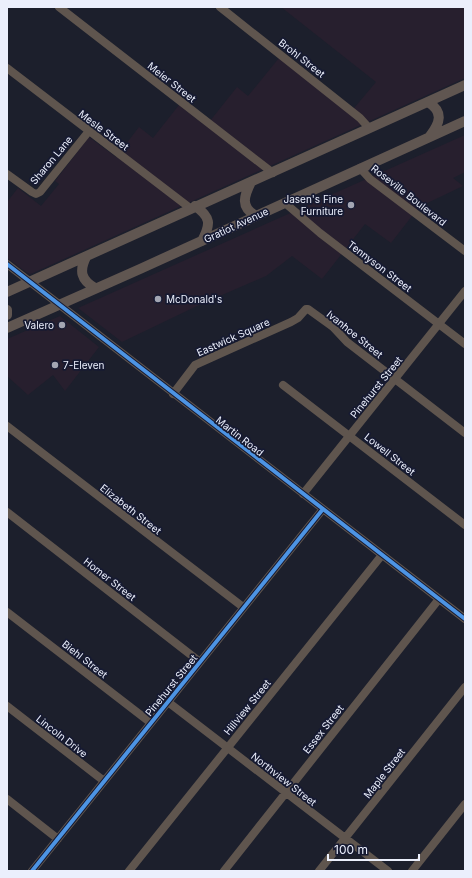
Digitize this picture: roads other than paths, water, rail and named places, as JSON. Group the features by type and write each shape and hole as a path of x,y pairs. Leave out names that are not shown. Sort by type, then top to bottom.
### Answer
{"main road":[{"path":"7,292 192,207 251,182 465,85"},
{"path":"428,102 436,108 439,117 437,126 430,136"},
{"name":"Gratiot Avenue","path":"7,328 465,121"},
{"path":"251,182 246,191 245,202 248,210 256,216"},
{"path":"192,207 204,212 208,220 208,228 202,241"},
{"path":"86,257 82,267 83,277 86,282 95,288"},
{"path":"7,310 7,315"}],"street":[{"name":"Meier Street","path":"59,7 273,172"},
{"name":"Brohl Street","path":"220,7 360,118 369,128"},
{"name":"Mesle Street","path":"7,68 192,207"},
{"name":"Sharon Lane","path":"7,174 32,192 36,194 40,192 89,131"},
{"name":"Roseville Boulevard","path":"360,168 370,178 465,251"},
{"name":"Tennyson Street","path":"285,203 320,233 465,344"},
{"name":"Martin Road","path":"7,264 465,619"},
{"name":"Pinehurst Street","path":"303,494 465,291"},
{"name":"Eastwick Square","path":"173,394 195,365 291,322 298,318 306,309 308,309"},
{"name":"Ivanhoe Street","path":"308,309 333,327 348,342 465,433"},
{"name":"Lowell Street","path":"283,385 465,525"},
{"name":"Elizabeth Street","path":"7,426 243,607"},
{"name":"Pinehurst Street","path":"32,871 323,509"},
{"name":"Homer Street","path":"7,512 200,662"},
{"name":"Hillview Street","path":"129,871 382,555"},
{"name":"Essex Street","path":"224,871 439,599"},
{"name":"Biehl Street","path":"7,612 151,723"},
{"name":"Maple Street","path":"320,871 465,687"},
{"name":"Northview Street","path":"168,702 388,871"},
{"name":"Lincoln Drive","path":"7,706 104,781"},
{"path":"7,799 58,839"},
{"path":"412,871 465,804"}],"place":[{"name":"Jasen's Fine Furniture","path":"351,205"},
{"name":"McDonald's","path":"158,299"},
{"name":"Valero","path":"62,325"},
{"name":"7-Eleven","path":"55,365"}]}
